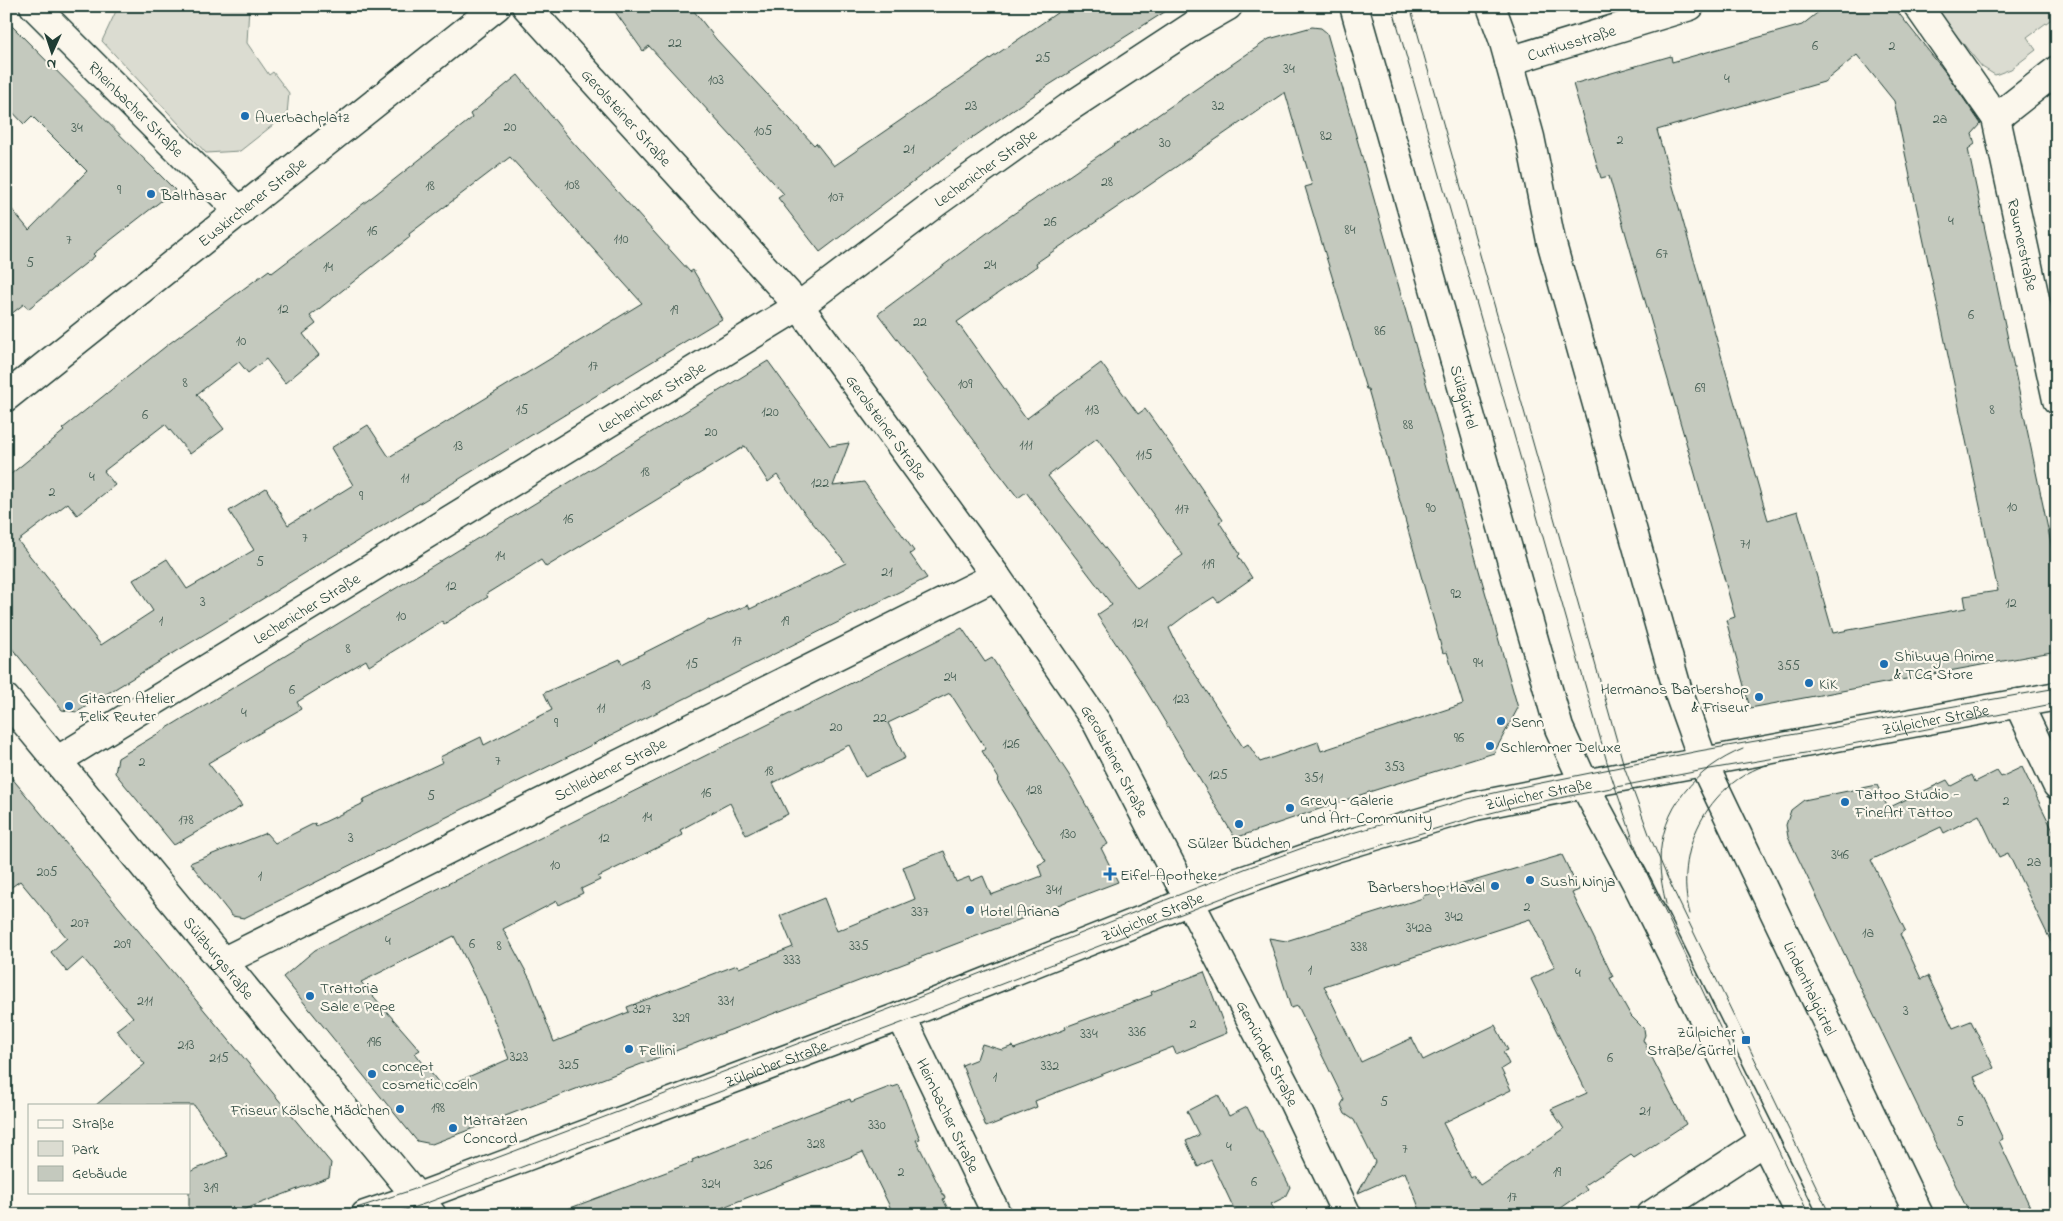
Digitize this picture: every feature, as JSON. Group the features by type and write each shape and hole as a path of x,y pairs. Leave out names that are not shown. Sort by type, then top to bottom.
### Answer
{"street":[{"name":"Euskirchener Straße","path":"6,397 497,6"},
{"name":"Gerolsteiner Straße","path":"526,6 799,306 996,576 1097,723 1187,898"},
{"name":"Lechenicher Straße","path":"58,760 799,306 938,201 1068,108 1193,26 1228,6"},
{"name":"Sülzgürtel","path":"1354,6 1559,728 1584,784"},
{"path":"1491,6 1509,61 1530,137 1551,241 1677,688 1702,761"},
{"name":"Curtiusstraße","path":"1509,61 1690,6"},
{"name":"Raumerstraße","path":"1918,6 1996,118 2057,400"},
{"name":"Rheinbacher Straße","path":"49,11 240,212"},
{"path":"1996,118 2057,70"},
{"name":"Schleidener Straße","path":"224,961 996,576"},
{"name":"Zülpicher Straße","path":"365,1215 425,1206 901,1016 1187,898 1344,845 1475,806 1702,761 2057,696"},
{"name":"Sülzburgstraße","path":"6,699 425,1206"},
{"path":"2018,703 2057,785"},
{"name":"Lindenthalgürtel","path":"1702,761 1919,1215"},
{"path":"1584,784 1637,884 1801,1215"},
{"name":"Gemünder Straße","path":"1187,898 1289,1093 1347,1215"},
{"name":"Heimbacher Straße","path":"901,1016 997,1215"},
{"path":"1651,1215 1764,1141"}],"green space":[{"path":"121,6 249,6 247,43 269,75 273,72 289,93 287,114 240,151 206,153 102,41 117,9"},
{"path":"1933,6 2057,6 2057,15 2027,37 2036,50 2011,69 1995,75 1982,67"}],"building":[{"path":"611,6 690,6 716,39 814,145 816,143 834,166 1067,6 1174,6 1046,87 956,149 820,252 778,198 784,194 649,46 643,51"},
{"path":"1826,6 1893,6 1946,73 1981,124 1972,134 1975,144 1968,149 2052,548 2057,547 2057,651 1750,708 1726,620 1735,617 1692,463 1609,176 1601,178 1573,84 1671,56 1672,62 1802,25","holes":["1857,55 1894,101 1998,591 1964,596 1966,608 1833,633 1798,511 1768,520 1657,130 1824,82"]},
{"path":"6,20 175,190 93,254 95,256 28,309 24,304 6,318 6,202 29,230 87,171 32,116 24,124 6,105"},
{"path":"1312,27 1321,28 1327,33 1518,708 1494,753 1369,792 1235,838 1138,677 1097,615 1112,605 1026,492 1018,498 878,314 1006,219 1269,39","holes":["1285,92 1312,185 1305,187 1366,389 1368,389 1443,653 1447,652 1463,704 1321,751 1318,742 1260,762 1248,744 1243,747 1180,651 1169,628 1214,597 1218,602 1252,578 1238,556 1240,554 1219,522 1223,520 1186,466 1145,409 1138,414 1101,363 1026,419 957,322 1037,266 1036,263","1097,438 1183,555 1137,588 1048,476"]},
{"path":"518,75 569,138 690,272 693,270 722,319 77,712 62,710 6,641 6,478 64,431 62,429 170,343 269,270 272,273 376,194 472,118 470,114","holes":["510,157 642,303 389,457 368,425 331,448 353,485 288,525 266,488 229,511 254,550 187,589 167,559 133,580 153,611 101,645 18,541 68,503 77,515 115,485 104,471 165,424 190,454 224,429 197,394 239,362 248,373 266,359 285,383 319,355 303,334 316,324 310,316 410,237 409,234"]},
{"path":"768,361 830,446 849,443 833,486 864,482 914,551 910,554 927,578 244,918 232,916 190,863 266,833 275,843 315,823 316,826 364,803 362,800 443,762 440,757 481,737 484,745 552,710 544,693 620,659 622,664 709,620 748,605 750,609 846,563 802,510 777,475 768,482 745,446 546,567 541,560 486,594 488,597 444,624 442,621 369,666 366,660 297,702 301,709 208,763 242,806 174,845 115,773 118,758"},
{"path":"962,628 985,662 992,658 1069,775 1108,844 1101,848 1118,882 432,1144 417,1141 283,977 315,950","holes":["950,693 986,749 982,751 999,779 997,781 1046,861 1038,865 1042,876 991,895 983,876 971,881 969,877 956,882 944,851 903,867 915,899 837,931 824,898 780,916 793,947 739,968 737,965 627,1007 629,1012 554,1042 531,981 503,929 557,901 559,905 583,893 581,889 600,880 598,877 683,835 680,830 730,803 746,835 788,814 773,783 849,745 865,777 905,758 888,723","454,936 485,997 509,1059 443,1088 415,1053 420,1050 361,982"]},
{"path":"2022,767 2057,839 2057,954 2008,853 1999,857 1979,815 1944,833 1941,827 1871,860 1905,930 1900,934 1921,979 1928,976 1953,1028 1971,1021 1994,1068 1974,1077 2003,1139 1999,1141 2034,1215 1970,1215 1788,837 1786,825 1791,810 1804,800 1877,785 1888,808 1947,780 1951,786 1972,775 1975,782 1997,771 2001,777"},
{"path":"6,771 331,1163 329,1177 230,1215 189,1215 190,1172 228,1156 194,1105 97,1104 145,1064 116,1030 133,1017 83,958 67,972 51,952 67,938 20,881 6,891"},
{"path":"1562,855 1579,890 1572,893 1613,977 1610,978 1631,1016 1644,1029 1645,1035 1643,1040 1686,1124 1634,1158 1631,1155 1584,1186 1587,1190 1551,1215 1422,1215 1405,1172 1358,1193 1375,1162 1354,1120 1345,1114 1341,1105 1344,1100 1298,1006 1291,1008 1269,938 1286,941 1423,898 1422,896","holes":["1530,919 1555,967 1531,979 1587,1093 1551,1109 1564,1129 1480,1185 1474,1176 1471,1178 1443,1123 1511,1090 1501,1069 1509,1064 1503,1052 1508,1050 1495,1025 1423,1060 1412,1038 1361,1062 1324,986"]},
{"path":"1204,972 1227,1033 1176,1054 1173,1047 1121,1067 1035,1101 1037,1107 986,1127 962,1065 977,1059 982,1044 1002,1050 1013,1046 1014,1049 1066,1029 1065,1027 1152,995 1151,992"},
{"path":"899,1085 920,1139 916,1140 945,1198 943,1199 951,1215 894,1215 863,1152 703,1215 557,1215 557,1213 693,1162 692,1160 812,1113 850,1099 851,1102"},
{"path":"1218,1095 1229,1116 1247,1107 1259,1131 1262,1131 1290,1187 1285,1197 1271,1204 1277,1215 1237,1215 1211,1160 1198,1167 1186,1141 1199,1135 1187,1111"}],"tram line":[{"path":"1392,6 1609,769 1638,854 1809,1215"},
{"path":"1410,6 1624,766 1668,879 1830,1215"},
{"path":"335,1215 412,1190 897,1006 1247,868 1308,846 1468,799 1516,788 1699,751 2057,688"},
{"path":"390,1215 424,1204 904,1022 1253,886 1313,866 1471,818 1518,806 1704,770 1817,751 2057,703"},
{"path":"1666,904 1660,862 1666,825 1674,808 1696,779 1710,767 1743,749"},
{"path":"1690,914 1686,891 1686,867 1691,844 1700,823 1712,803 1728,787 1747,773 1769,764"}],"place":[{"name":"Auerbachplatz","path":"245,116"},
{"name":"Balthasar","path":"151,194"},
{"name":"Shibuya Anime & TCG Store","path":"1884,664"},
{"name":"KiK","path":"1809,683"},
{"name":"Hermanos Barbershop & Friseur","path":"1759,697"},
{"name":"Gitarren Atelier Felix Reuter","path":"69,706"},
{"name":"Senn","path":"1501,721"},
{"name":"Schlemmer Deluxe","path":"1490,746"},
{"name":"Tattoo Studio - FineArt Tattoo","path":"1845,802"},
{"name":"Grevy – Galerie und Art-Community","path":"1290,808"},
{"name":"Sülzer Büdchen","path":"1239,824"},
{"name":"Eifel-Apotheke","path":"1110,874"},
{"name":"Sushi Ninja","path":"1530,880"},
{"name":"Barbershop Haval","path":"1495,886"},
{"name":"Hotel Ariana","path":"970,910"},
{"name":"Trattoria Sale e Pepe","path":"310,996"},
{"name":"Zülpicher Straße/Gürtel","path":"1746,1040"},
{"name":"Fellini","path":"629,1049"},
{"name":"concept cosmetic coeln","path":"372,1074"},
{"name":"Friseur Kölsche Mädchen","path":"400,1109"},
{"name":"Matratzen Concord","path":"453,1128"}]}
